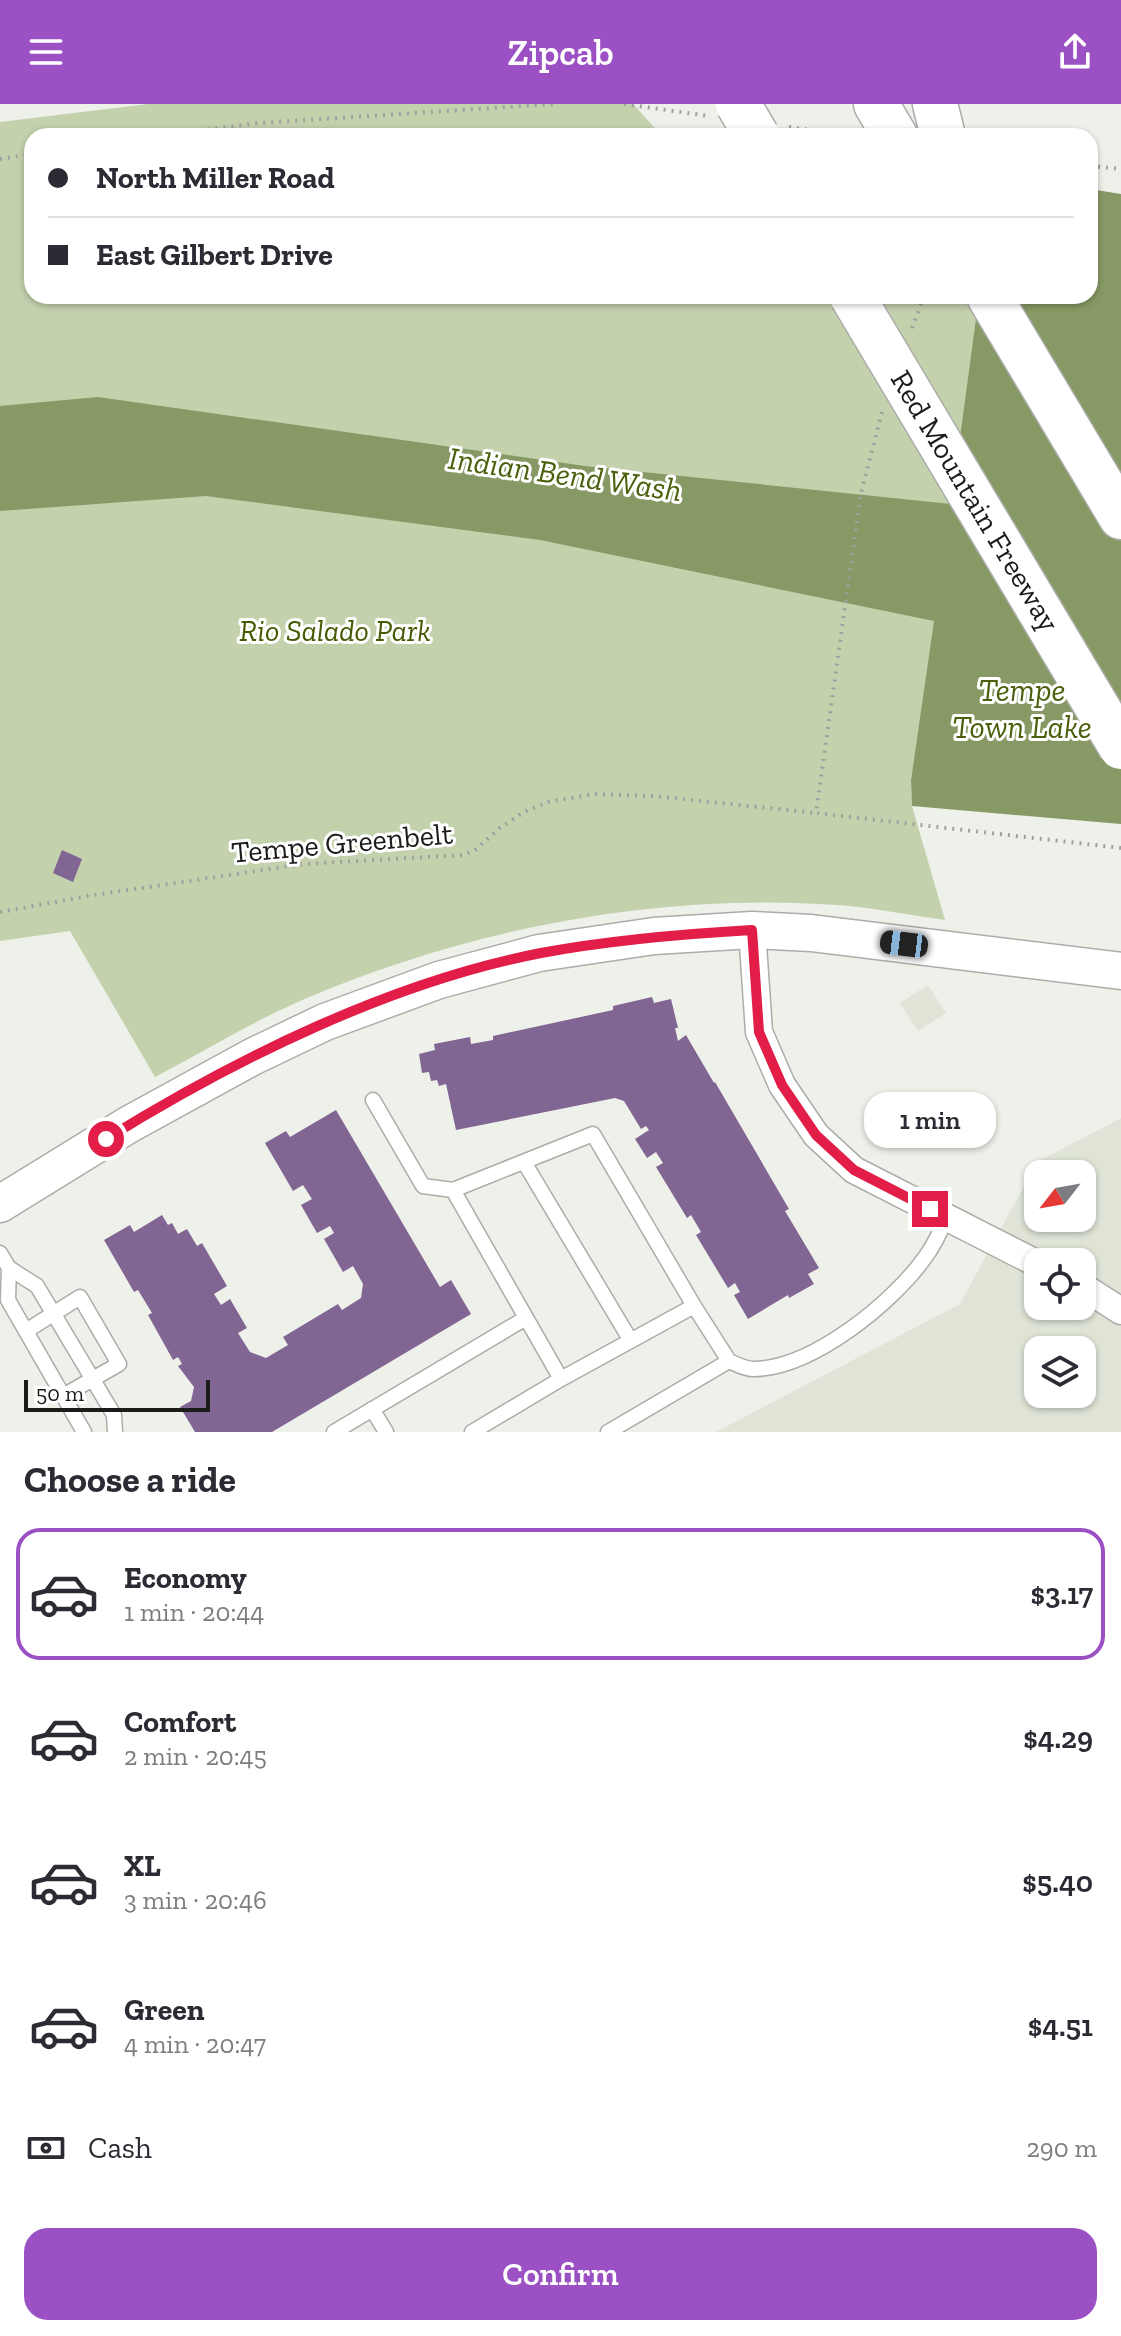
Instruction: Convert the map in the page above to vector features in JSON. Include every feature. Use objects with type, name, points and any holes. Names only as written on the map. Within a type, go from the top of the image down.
[{"type":"highway","points":[[738,104],[752,128]]},
{"type":"highway","name":"Red Mountain Freeway","points":[[857,304],[1121,747]]},
{"type":"highway","points":[[994,304],[1121,517]]},
{"type":"street","points":[[0,1204],[128,1125],[252,1057],[325,1022],[439,980],[539,953],[654,936],[752,930],[811,933],[1121,971]]},
{"type":"street","points":[[752,930],[759,1032],[782,1085],[816,1135],[854,1170],[1024,1257]]},
{"type":"street","points":[[1096,1295],[1121,1311]]},
{"type":"lane","points":[[373,1100],[423,1186],[453,1190],[593,1134],[729,1361],[751,1369],[782,1364],[826,1344],[860,1323],[912,1274],[928,1253],[947,1217]]},
{"type":"lane","points":[[524,1162],[631,1341]]},
{"type":"lane","points":[[453,1190],[561,1379]]},
{"type":"lane","points":[[0,1253],[9,1268],[37,1286],[114,1415],[115,1432]]},
{"type":"lane","points":[[9,1268],[8,1300],[84,1432]]},
{"type":"lane","points":[[26,1331],[80,1297],[119,1364],[63,1396]]},
{"type":"lane","points":[[472,1432],[694,1306]]},
{"type":"lane","points":[[334,1432],[526,1318]]},
{"type":"lane","points":[[608,1432],[729,1361]]},
{"type":"lane","points":[[372,1409],[386,1432]]},
{"type":"path","points":[[218,128],[554,104]]},
{"type":"path","points":[[0,159],[24,155]]},
{"type":"path","points":[[1098,167],[1121,169]]},
{"type":"path","points":[[816,813],[861,493]]},
{"type":"path","name":"Tempe Greenbelt","points":[[0,912],[304,864],[463,855],[475,850],[524,812],[548,802],[594,794],[653,796],[1121,848]]},
{"type":"shaded area","points":[[928,985],[946,1013],[918,1031],[900,1003]]},
{"type":"shaded area","points":[[1121,1118],[1121,1432],[716,1432],[960,1304],[1024,1186],[1024,1232],[1096,1232],[1096,1160],[1041,1160]]},
{"type":"green space","name":"Rio Salado Park","points":[[148,104],[633,104],[655,128],[24,128],[24,304],[978,304],[911,780],[912,806],[945,920],[849,906],[780,902],[639,910],[569,920],[431,953],[364,975],[281,1010],[155,1077],[70,931],[0,941],[0,122]]},
{"type":"water","points":[[1098,190],[1121,194],[1121,824],[912,806],[911,780],[934,621],[540,540],[206,496],[0,511],[0,406],[98,397],[585,466],[951,504],[978,304],[1098,304]]},
{"type":"building","points":[[62,850],[82,859],[73,882],[53,873]]},
{"type":"building","points":[[652,997],[654,1003],[671,999],[678,1041],[686,1035],[789,1209],[785,1211],[819,1268],[808,1274],[814,1284],[789,1298],[788,1295],[748,1319],[734,1295],[740,1292],[735,1283],[728,1288],[696,1235],[701,1232],[691,1215],[687,1218],[656,1167],[663,1163],[656,1152],[647,1158],[635,1139],[649,1130],[646,1126],[641,1129],[624,1101],[615,1098],[456,1130],[446,1084],[439,1086],[437,1080],[431,1081],[429,1072],[422,1073],[419,1054],[435,1050],[434,1044],[470,1037],[471,1044],[493,1040],[493,1036],[613,1010],[613,1006]]},
{"type":"building","points":[[336,1110],[440,1287],[451,1280],[471,1314],[272,1432],[195,1432],[180,1407],[191,1401],[194,1387],[178,1366],[182,1364],[178,1357],[173,1360],[148,1315],[152,1313],[138,1290],[134,1292],[104,1240],[130,1225],[134,1232],[162,1215],[168,1225],[172,1223],[178,1234],[187,1229],[197,1246],[202,1243],[227,1286],[214,1294],[221,1305],[230,1299],[247,1328],[238,1333],[250,1352],[266,1358],[288,1345],[283,1337],[338,1304],[342,1310],[361,1298],[363,1284],[353,1266],[343,1272],[324,1239],[334,1233],[330,1226],[317,1233],[301,1205],[312,1199],[303,1185],[293,1191],[265,1143],[286,1131],[290,1137]]},
{"type":"route","points":[[106,1139],[252,1057],[325,1022],[439,980],[539,953],[654,936],[752,930],[759,1032],[782,1085],[816,1135],[854,1170],[930,1209]]},
{"type":"water label","name":"Indian Bend Wash","points":[[565,474]]},
{"type":"water label","name":"Tempe Town Lake","points":[[1022,708]]}]
